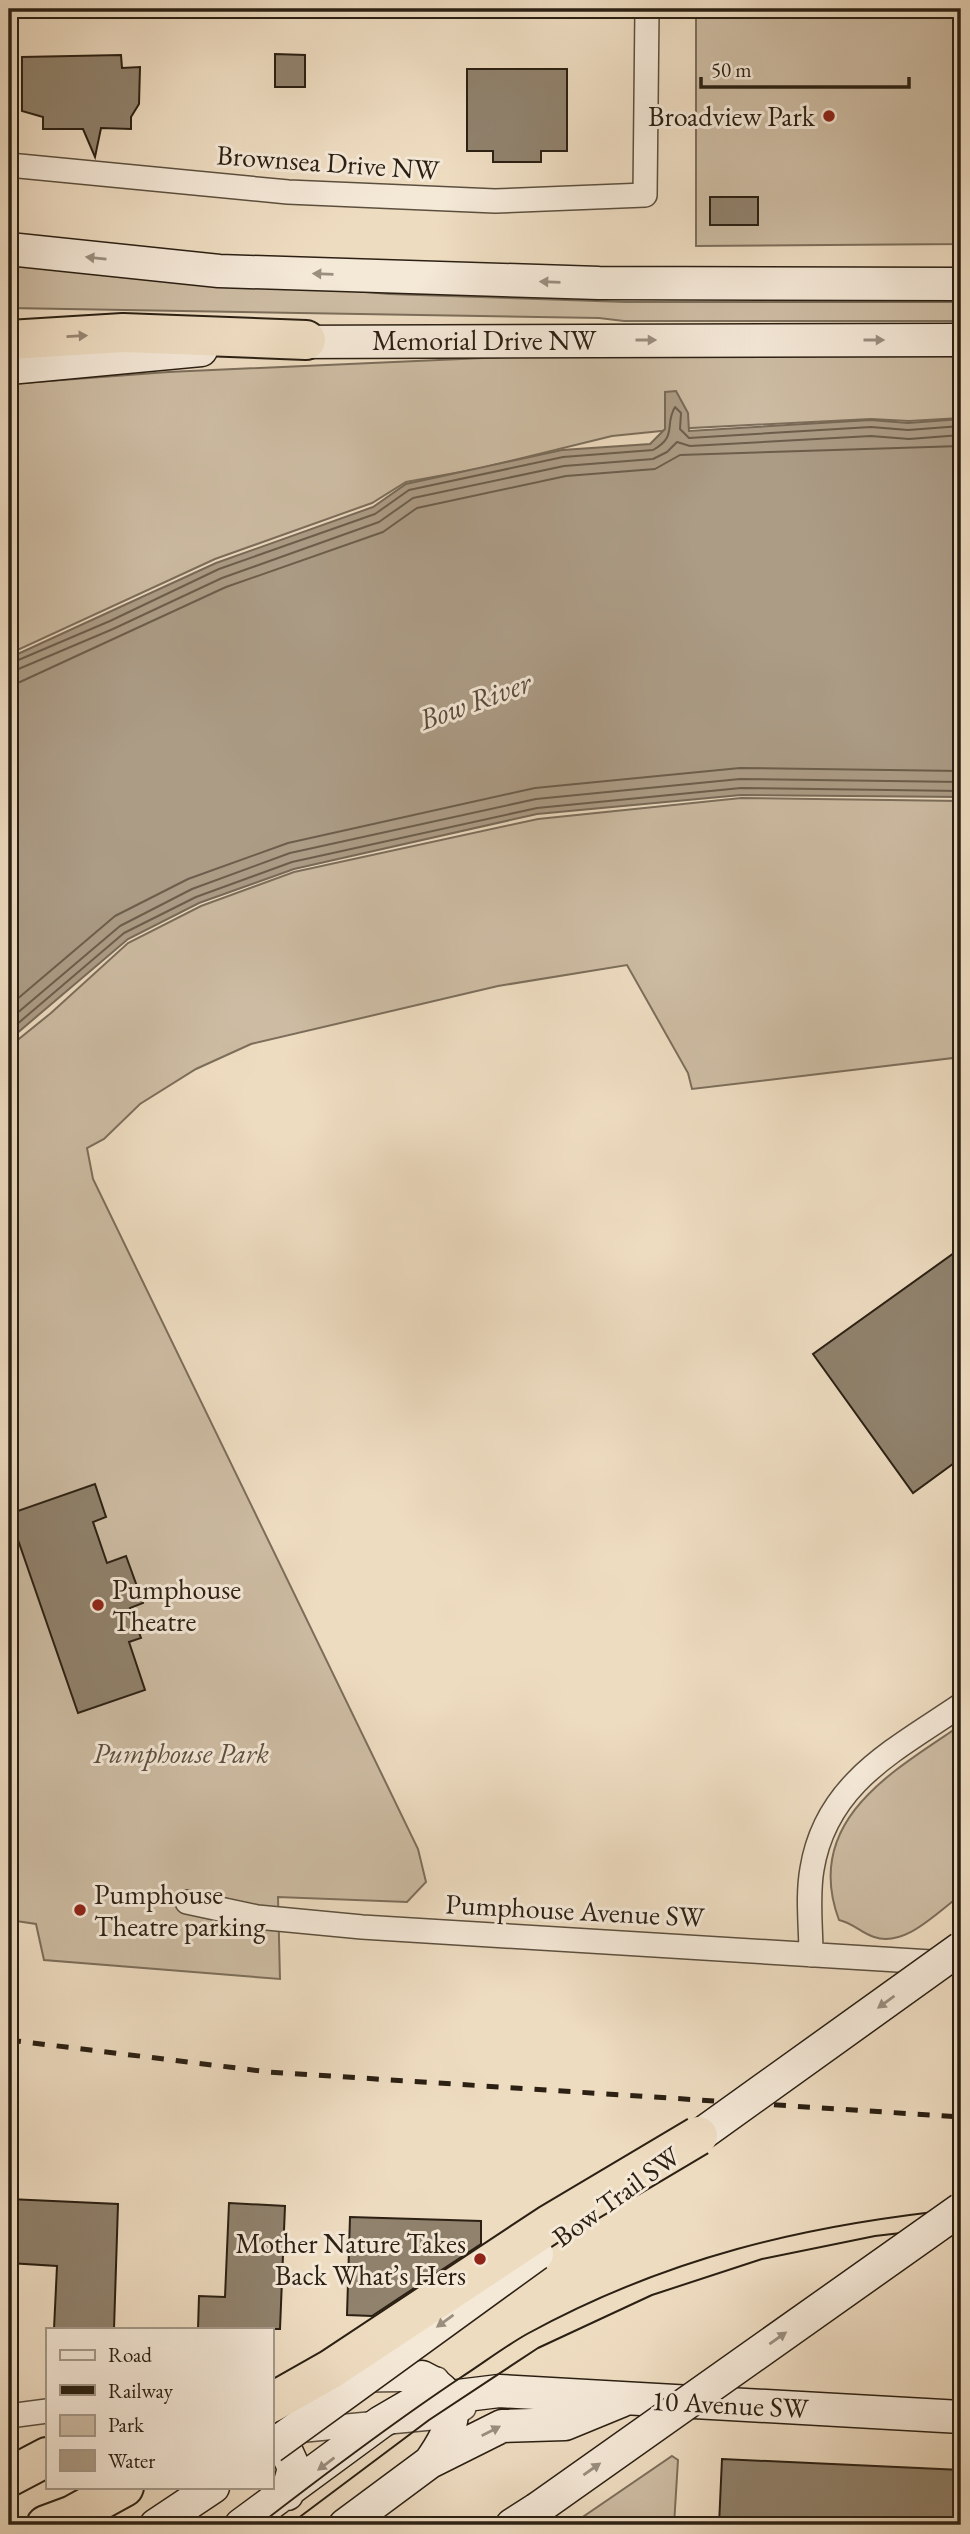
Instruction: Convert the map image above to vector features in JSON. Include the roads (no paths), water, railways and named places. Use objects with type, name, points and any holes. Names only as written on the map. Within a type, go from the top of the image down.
[{"type":"highway","points":[[9,340],[123,333],[306,340]]},
{"type":"highway","points":[[273,2429],[331,2369],[550,2224],[698,2137]]},
{"type":"highway","points":[[9,2477],[46,2457]]},
{"type":"highway","points":[[60,2520],[122,2488]]},
{"type":"main road","name":"Memorial Drive NW","points":[[9,249],[219,271],[599,283],[961,284]]},
{"type":"main road","points":[[599,283],[800,263],[961,263]]},
{"type":"main road","name":"Memorial Drive NW","points":[[9,368],[306,340],[961,340]]},
{"type":"main road","name":"Bow Trail SW","points":[[698,2137],[961,1948]]},
{"type":"main road","points":[[525,2520],[961,2209]]},
{"type":"main road","points":[[422,2377],[441,2386],[450,2405],[444,2442],[430,2462]]},
{"type":"main road","points":[[241,2525],[287,2494],[381,2422],[417,2401],[450,2405],[499,2391]]},
{"type":"main road","name":"10 Avenue SW","points":[[499,2391],[961,2417]]},
{"type":"main road","points":[[345,2525],[430,2462],[502,2426],[565,2424],[630,2398]]},
{"type":"main road","points":[[273,2429],[294,2468],[287,2494]]},
{"type":"main road","points":[[156,2525],[212,2488]]},
{"type":"street","name":"Brownsea Drive NW","points":[[9,165],[288,192],[495,201],[645,195],[647,9]]},
{"type":"street","points":[[811,1955],[811,1872],[818,1841],[829,1816],[868,1768],[961,1705]]},
{"type":"street","name":"Pumphouse Avenue SW","points":[[187,1902],[257,1917],[362,1927],[961,1964]]},
{"type":"street","name":"10 Avenue SW","points":[[273,2387],[422,2377],[499,2391]]},
{"type":"street","points":[[9,2416],[46,2411]]},
{"type":"street","points":[[273,2429],[381,2422]]},
{"type":"street","points":[[9,2458],[46,2456]]},
{"type":"water","name":"Bow River","points":[[676,391],[688,413],[689,431],[871,420],[908,423],[961,419],[961,797],[741,795],[537,814],[294,869],[199,903],[128,939],[9,1040],[9,658],[216,563],[373,507],[406,484],[562,450],[650,444],[665,429],[665,392]]},
{"type":"tram line","points":[[259,2525],[434,2395],[518,2339],[579,2307],[684,2265],[737,2249],[846,2225],[961,2209]]},
{"type":"tram line","points":[[289,2525],[429,2420],[538,2348],[652,2295],[762,2259],[875,2236],[961,2226]]},
{"type":"railway","points":[[9,2040],[269,2072],[961,2117]]},
{"type":"place","name":"Broadview Park","points":[[829,116]]},
{"type":"place","name":"Pumphouse Theatre","points":[[98,1605]]},
{"type":"place","name":"Pumphouse Theatre parking","points":[[80,1910]]},
{"type":"place","name":"Mother Nature Takes Back What’s Hers","points":[[480,2259]]},
{"type":"park label","name":"Pumphouse Park","points":[[181,1753]]}]
